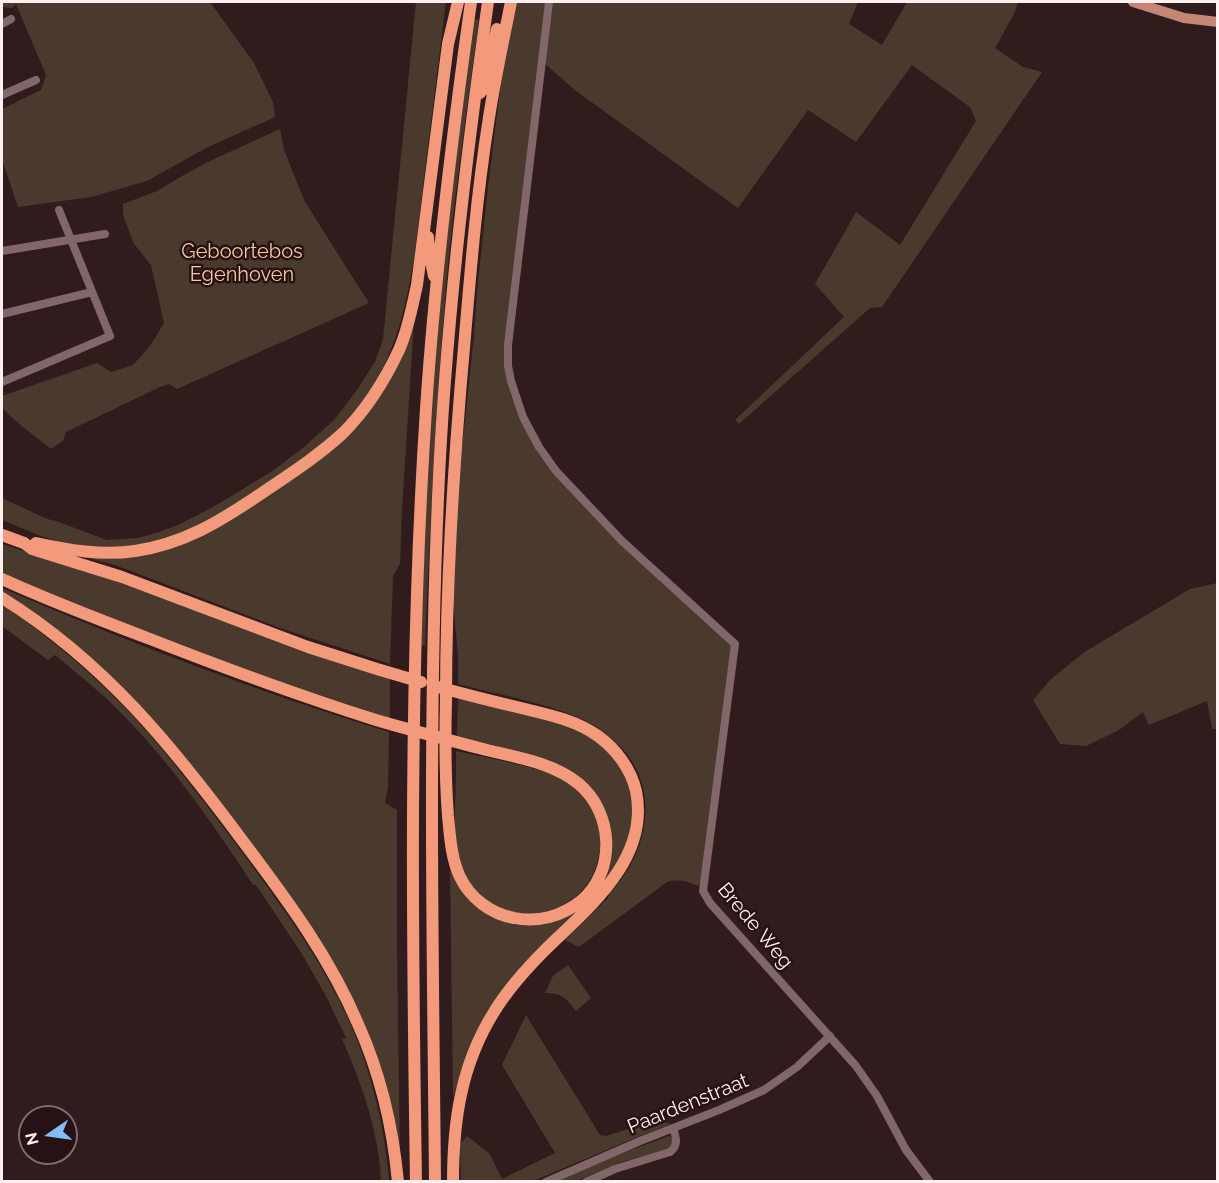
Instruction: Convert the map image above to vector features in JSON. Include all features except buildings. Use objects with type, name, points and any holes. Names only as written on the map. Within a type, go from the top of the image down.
[{"type":"highway","points":[[2,536],[24,543],[110,553],[134,551],[173,542],[195,534],[231,514],[324,449],[367,405],[399,350],[417,285],[448,44],[458,2]]},
{"type":"highway","points":[[416,1182],[412,874],[415,643],[425,417],[436,285],[455,113],[471,2]]},
{"type":"highway","points":[[435,1182],[432,771],[438,496],[449,329],[474,101],[488,2]]},
{"type":"highway","points":[[474,101],[484,88],[503,2]]},
{"type":"highway","points":[[2,579],[60,604],[296,694],[384,722],[482,749],[543,764],[559,771],[588,792],[597,804],[607,833],[602,871],[588,894],[563,913],[538,920],[520,920],[503,916],[481,904],[468,891],[453,857],[449,830],[445,773],[446,652],[453,474],[471,265],[488,125],[511,2]]},
{"type":"highway","points":[[427,214],[429,251],[436,285]]},
{"type":"highway","points":[[24,543],[32,549],[122,577],[377,669],[462,694],[552,715],[597,735],[609,745],[629,771],[634,785],[638,813],[631,846],[624,861],[614,879],[601,895],[545,950],[508,991],[493,1013],[474,1053],[458,1108],[454,1134],[453,1182]]},
{"type":"highway","points":[[2,598],[32,617],[66,644],[106,678],[145,718],[212,799],[300,919],[342,988],[367,1045],[388,1120],[398,1182]]},
{"type":"main road","points":[[1133,2],[1184,18],[1218,22]]},
{"type":"street","name":"Brede Weg","points":[[549,2],[508,345],[511,381],[523,417],[538,447],[556,471],[617,536],[735,644],[703,891],[710,903],[856,1066],[877,1096],[906,1150],[930,1182]]},
{"type":"street","points":[[2,24],[11,19]]},
{"type":"street","points":[[2,95],[36,80]]},
{"type":"street","points":[[2,382],[110,336],[59,210]]},
{"type":"street","points":[[2,251],[105,234]]},
{"type":"street","points":[[2,314],[92,292]]},
{"type":"street","name":"Paardenstraat","points":[[546,1182],[764,1090],[797,1067],[830,1036]]},
{"type":"street","points":[[586,1182],[615,1168],[670,1152],[674,1149],[676,1140],[673,1128]]},
{"type":"green space","points":[[2,2],[210,2],[254,63],[273,102],[275,117],[206,148],[147,181],[91,197],[18,207],[2,159],[2,109],[41,90],[46,75],[16,4],[12,8],[2,7]]},
{"type":"green space","points":[[416,2],[446,2],[414,259],[397,335],[377,379],[364,400],[348,420],[328,439],[265,485],[198,526],[162,540],[136,545],[83,546],[53,540],[2,520],[2,498],[47,519],[107,540],[138,538],[159,532],[215,506],[274,470],[335,419],[375,362],[383,339]]},
{"type":"green space","points":[[515,2],[546,2],[506,365],[520,417],[587,508],[609,533],[733,648],[701,882],[698,886],[682,881],[667,882],[579,947],[565,940],[608,898],[628,869],[638,848],[646,809],[645,796],[637,772],[627,754],[616,743],[599,728],[586,721],[540,704],[458,684],[453,599],[458,485],[488,187],[502,75]]},
{"type":"green space","points":[[553,2],[858,2],[849,24],[882,45],[907,2],[1018,2],[995,48],[1023,67],[1042,72],[882,307],[870,308],[739,424],[735,420],[844,317],[815,284],[856,212],[900,245],[976,121],[970,107],[912,65],[856,142],[808,110],[738,208],[576,91],[544,63]]},
{"type":"green space","points":[[474,19],[479,20],[453,220],[442,332],[425,646],[421,645],[429,435],[439,316]]},
{"type":"green space","name":"Geboortebos Egenhoven","points":[[280,129],[284,150],[305,202],[369,303],[177,389],[169,384],[160,387],[66,432],[63,441],[51,449],[2,408],[2,396],[97,363],[111,372],[133,365],[150,346],[164,323],[151,265],[134,244],[123,215],[123,204],[157,191],[212,160]]},
{"type":"green space","points":[[414,321],[400,564],[393,576],[390,664],[280,628],[115,565],[80,556],[189,542],[241,513],[337,444]]},
{"type":"green space","points":[[2,544],[390,677],[390,718],[204,655],[2,575]]},
{"type":"green space","points":[[1217,583],[1217,729],[1212,729],[1207,701],[1149,725],[1143,712],[1119,730],[1086,746],[1060,744],[1033,700],[1051,679],[1086,651],[1190,589]]},
{"type":"green space","points":[[2,588],[193,665],[389,732],[388,787],[385,803],[397,810],[400,1163],[340,976],[186,759],[29,610],[2,592]]},
{"type":"green space","points":[[2,605],[70,657],[133,716],[204,802],[301,936],[328,978],[365,1061],[381,1121],[389,1181],[381,1181],[373,1126],[363,1091],[342,1039],[346,1038],[302,954],[256,885],[253,885],[194,800],[146,739],[93,686],[55,655],[48,660],[2,626]]},
{"type":"green space","points":[[458,697],[573,727],[595,738],[624,770],[633,794],[633,818],[625,849],[600,890],[609,860],[589,788],[457,737]]},
{"type":"green space","points":[[456,751],[542,771],[561,779],[583,796],[600,833],[599,858],[585,888],[572,900],[540,913],[523,914],[506,911],[490,903],[476,892],[461,865],[456,843]]},
{"type":"green space","points":[[450,866],[500,920],[513,924],[528,925],[585,905],[535,954],[465,1062],[453,1097]]},
{"type":"green space","points":[[568,965],[591,998],[576,1011],[563,997],[545,993],[553,976]]},
{"type":"green space","points":[[526,1015],[600,1135],[606,1136],[657,1120],[671,1124],[533,1181],[461,1181],[460,1144],[467,1136],[490,1154],[502,1179],[555,1153],[502,1065]]},
{"type":"green space","points":[[669,1136],[673,1139],[670,1149],[619,1163],[576,1181],[555,1182],[617,1155]]}]
